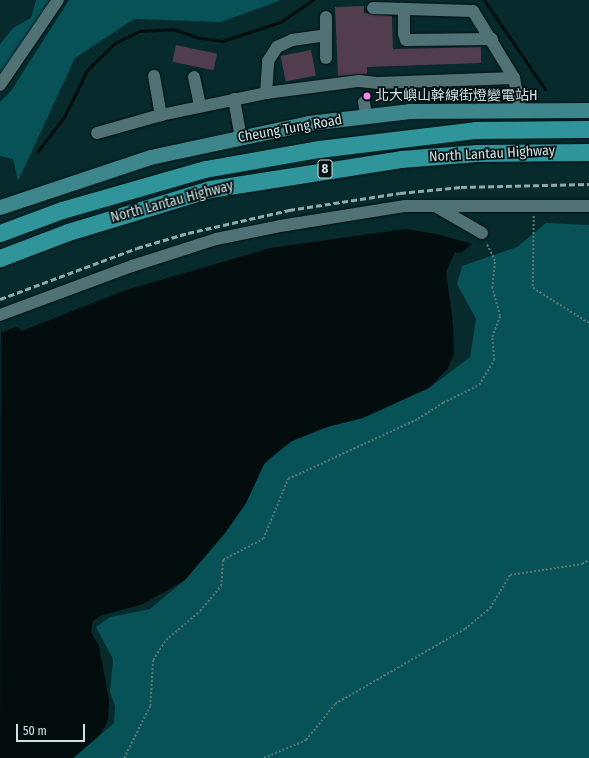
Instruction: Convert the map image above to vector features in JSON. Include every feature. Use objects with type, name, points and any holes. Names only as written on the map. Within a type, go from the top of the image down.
[{"type":"highway","name":"North Lantau Highway","points":[[0,233],[62,210],[205,169],[319,149],[475,130],[589,129]]},
{"type":"highway","name":"North Lantau Highway","points":[[0,258],[68,232],[210,189],[401,159],[478,153],[589,152]]},
{"type":"main road","name":"Cheung Tung Road","points":[[0,207],[150,157],[365,109],[410,111],[520,109],[589,110]]},
{"type":"lane","points":[[0,85],[58,0]]},
{"type":"lane","points":[[373,8],[473,11],[514,78],[520,109]]},
{"type":"lane","points":[[404,9],[404,34],[406,40],[492,40]]},
{"type":"lane","points":[[326,17],[326,58]]},
{"type":"lane","points":[[266,93],[268,61],[277,47],[292,40],[326,35]]},
{"type":"lane","points":[[154,76],[160,115]]},
{"type":"lane","points":[[194,77],[200,106]]},
{"type":"lane","points":[[97,133],[160,115],[234,99],[266,93],[364,80],[377,82],[514,78]]},
{"type":"lane","points":[[234,99],[241,137]]},
{"type":"lane","points":[[0,315],[132,266],[216,240],[280,226],[405,206],[589,206]]},
{"type":"lane","points":[[436,206],[482,234]]},
{"type":"path","points":[[534,205],[534,288],[589,323]]},
{"type":"path","points":[[124,758],[150,706],[153,660],[166,640],[200,611],[221,586],[223,560],[262,539],[288,479],[418,419],[443,403],[479,385],[494,360],[492,337],[500,316],[492,288],[495,261],[482,234]]},
{"type":"path","points":[[264,758],[306,740],[335,704],[465,629],[490,608],[510,575],[582,564],[589,560]]},
{"type":"shaded area","points":[[36,0],[50,0],[20,57],[0,78],[0,44],[13,28],[31,18]]},
{"type":"shaded area","points":[[69,0],[281,0],[221,22],[134,19],[75,58],[18,181],[13,159],[0,156],[0,102],[11,91]]},
{"type":"shaded area","points":[[546,223],[589,225],[589,758],[73,758],[114,723],[115,706],[110,692],[113,659],[96,627],[110,617],[150,609],[185,580],[225,533],[246,503],[264,464],[292,441],[429,388],[470,357],[476,319],[457,284],[462,266],[517,247]]},
{"type":"shaded area","points":[[405,229],[437,234],[472,244],[461,253],[455,252],[446,272],[453,323],[454,354],[448,368],[429,388],[363,418],[323,428],[292,441],[278,451],[264,464],[246,503],[225,533],[185,580],[143,604],[100,616],[93,621],[91,632],[99,646],[109,700],[108,720],[100,735],[73,758],[0,758],[1,332],[17,327],[22,331],[123,291],[270,248]]},
{"type":"building","points":[[364,6],[364,13],[392,16],[393,49],[481,47],[481,63],[367,67],[367,74],[338,76],[335,7]]},
{"type":"building","points":[[176,45],[217,54],[214,70],[172,62]]},
{"type":"building","points":[[311,50],[316,76],[286,81],[281,56]]},
{"type":"waterway","points":[[37,152],[64,117],[87,70],[115,43],[140,31],[173,29],[199,38],[222,41],[280,22],[313,0]]},
{"type":"waterway","points":[[484,0],[545,89]]},
{"type":"railway","points":[[0,299],[137,248],[188,233],[289,210],[400,193],[461,187],[589,184]]},
{"type":"place","name":"北大嶼山幹線街燈變電站H","points":[[367,96]]}]
